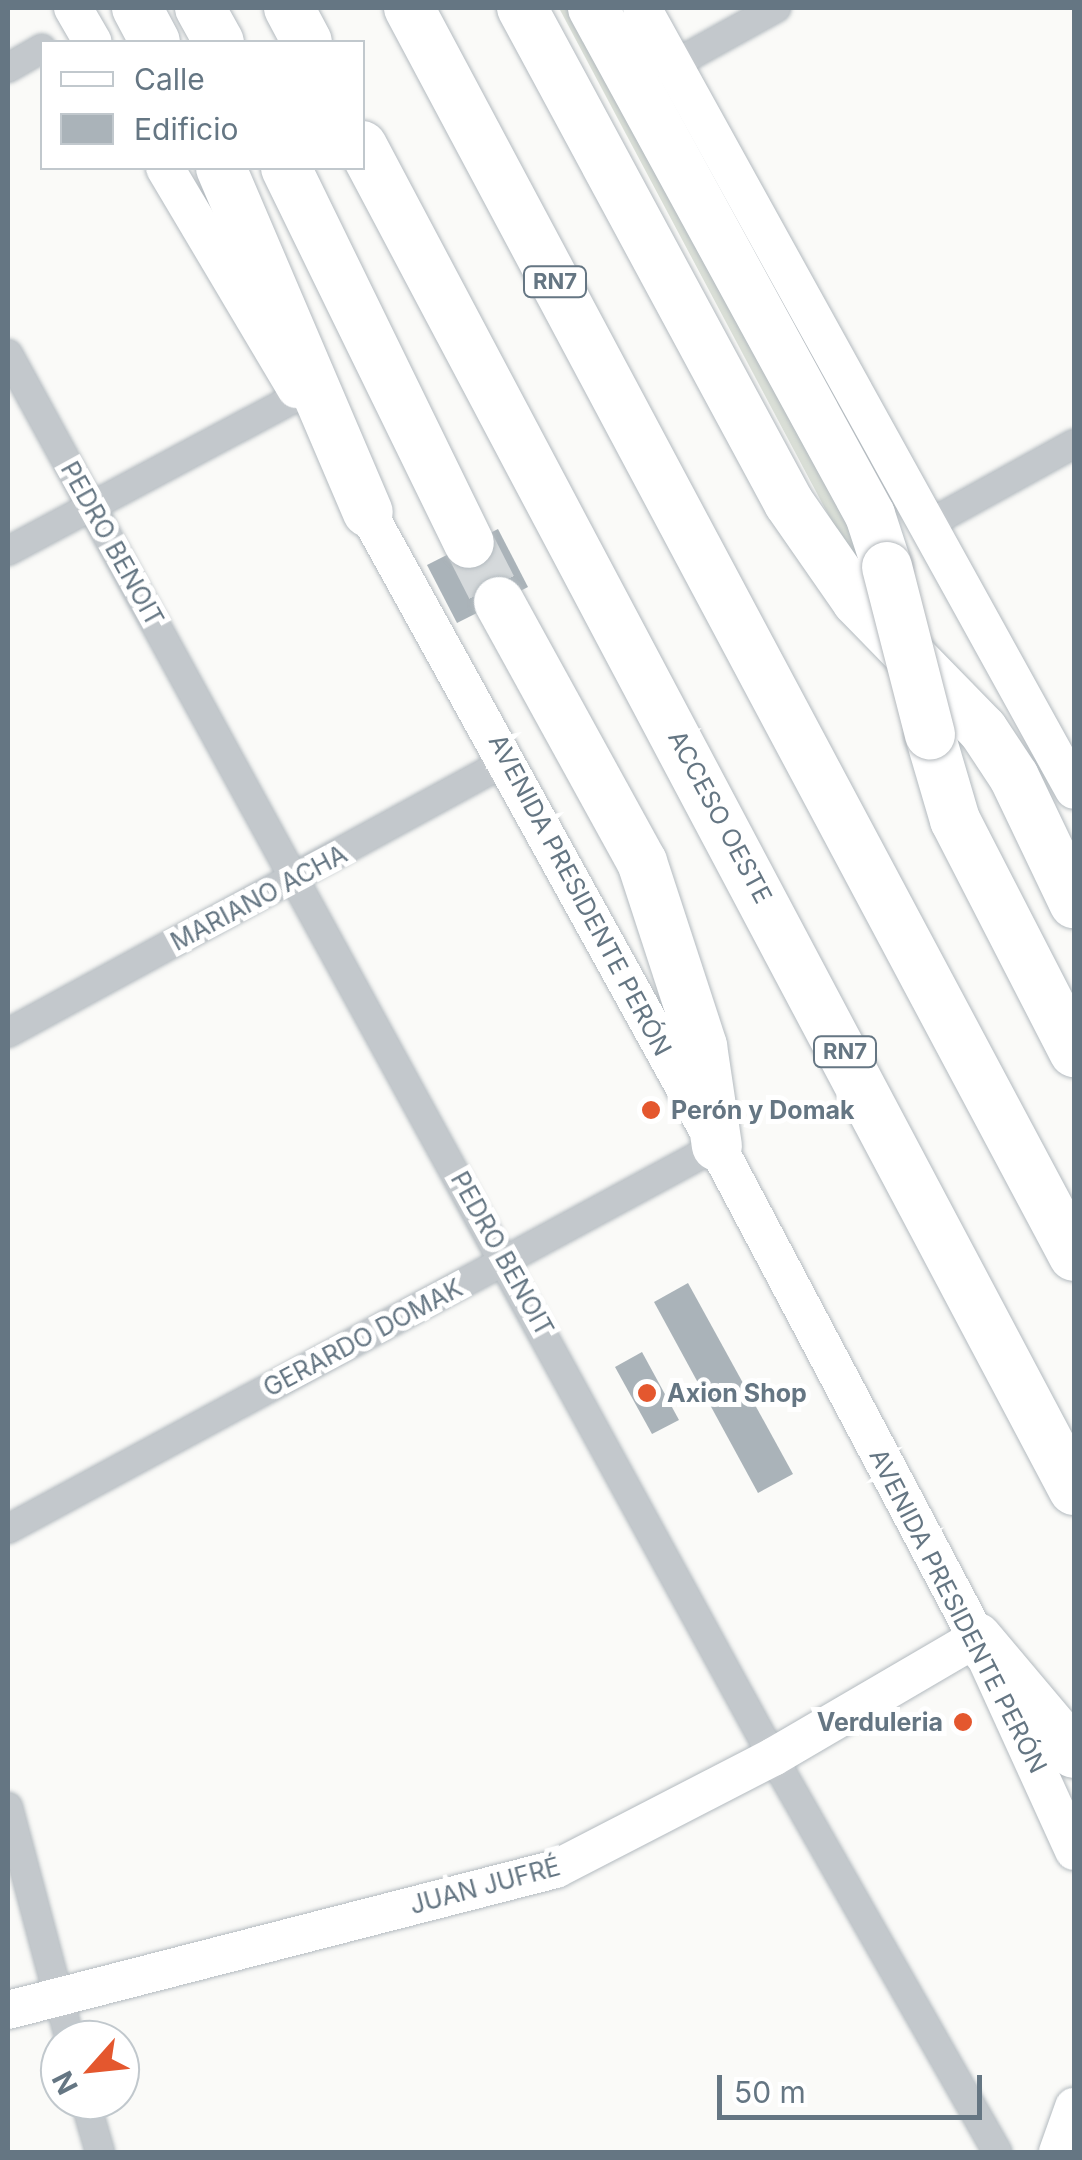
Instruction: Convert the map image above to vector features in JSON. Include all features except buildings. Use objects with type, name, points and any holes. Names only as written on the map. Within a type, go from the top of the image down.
[{"type":"highway","points":[[137,8],[154,40]]},
{"type":"highway","points":[[200,8],[218,40]]},
{"type":"highway","points":[[289,8],[307,40]]},
{"type":"highway","name":"RN7","points":[[409,8],[1074,1256]]},
{"type":"highway","points":[[522,8],[789,502],[857,601],[983,730],[1014,777],[1074,903]]},
{"type":"highway","points":[[593,8],[870,515],[954,820],[1074,1052]]},
{"type":"highway","name":"ACCESO OESTE","points":[[365,152],[1074,1490]]},
{"type":"highway","points":[[222,170],[368,512]]},
{"type":"highway","points":[[287,170],[470,543]]},
{"type":"highway","points":[[499,602],[642,862],[702,1046],[717,1146]]},
{"type":"highway","points":[[976,1638],[1074,1753]]},
{"type":"street","points":[[642,8],[1074,790]]},
{"type":"street","points":[[673,65],[776,8]]},
{"type":"street","points":[[8,68],[40,49]]},
{"type":"street","name":"AVENIDA PRESIDENTE PERÓN","points":[[166,170],[509,760],[976,1638],[1074,1851]]},
{"type":"street","name":"PEDRO BENOIT","points":[[8,354],[506,1260],[773,1757],[997,2152]]},
{"type":"street","points":[[8,551],[300,395]]},
{"type":"street","points":[[927,525],[1074,444]]},
{"type":"street","name":"MARIANO ACHA","points":[[8,1034],[509,760]]},
{"type":"street","name":"GERARDO DOMAK","points":[[8,1529],[717,1146]]},
{"type":"street","name":"JUAN JUFRÉ","points":[[8,2010],[556,1869],[773,1757],[976,1638]]},
{"type":"street","points":[[8,1807],[65,2020]]},
{"type":"street","points":[[1058,2152],[1074,2107]]},
{"type":"street","points":[[91,2120],[100,2152]]},
{"type":"shaded area","points":[[559,8],[574,8],[887,600],[871,595]]},
{"type":"tunnel","points":[[469,543],[499,602]]},
{"type":"place","name":"Perón y Domak","points":[[651,1110]]},
{"type":"place","name":"Axion Shop","points":[[647,1393]]},
{"type":"place","name":"Verduleria","points":[[963,1722]]}]
